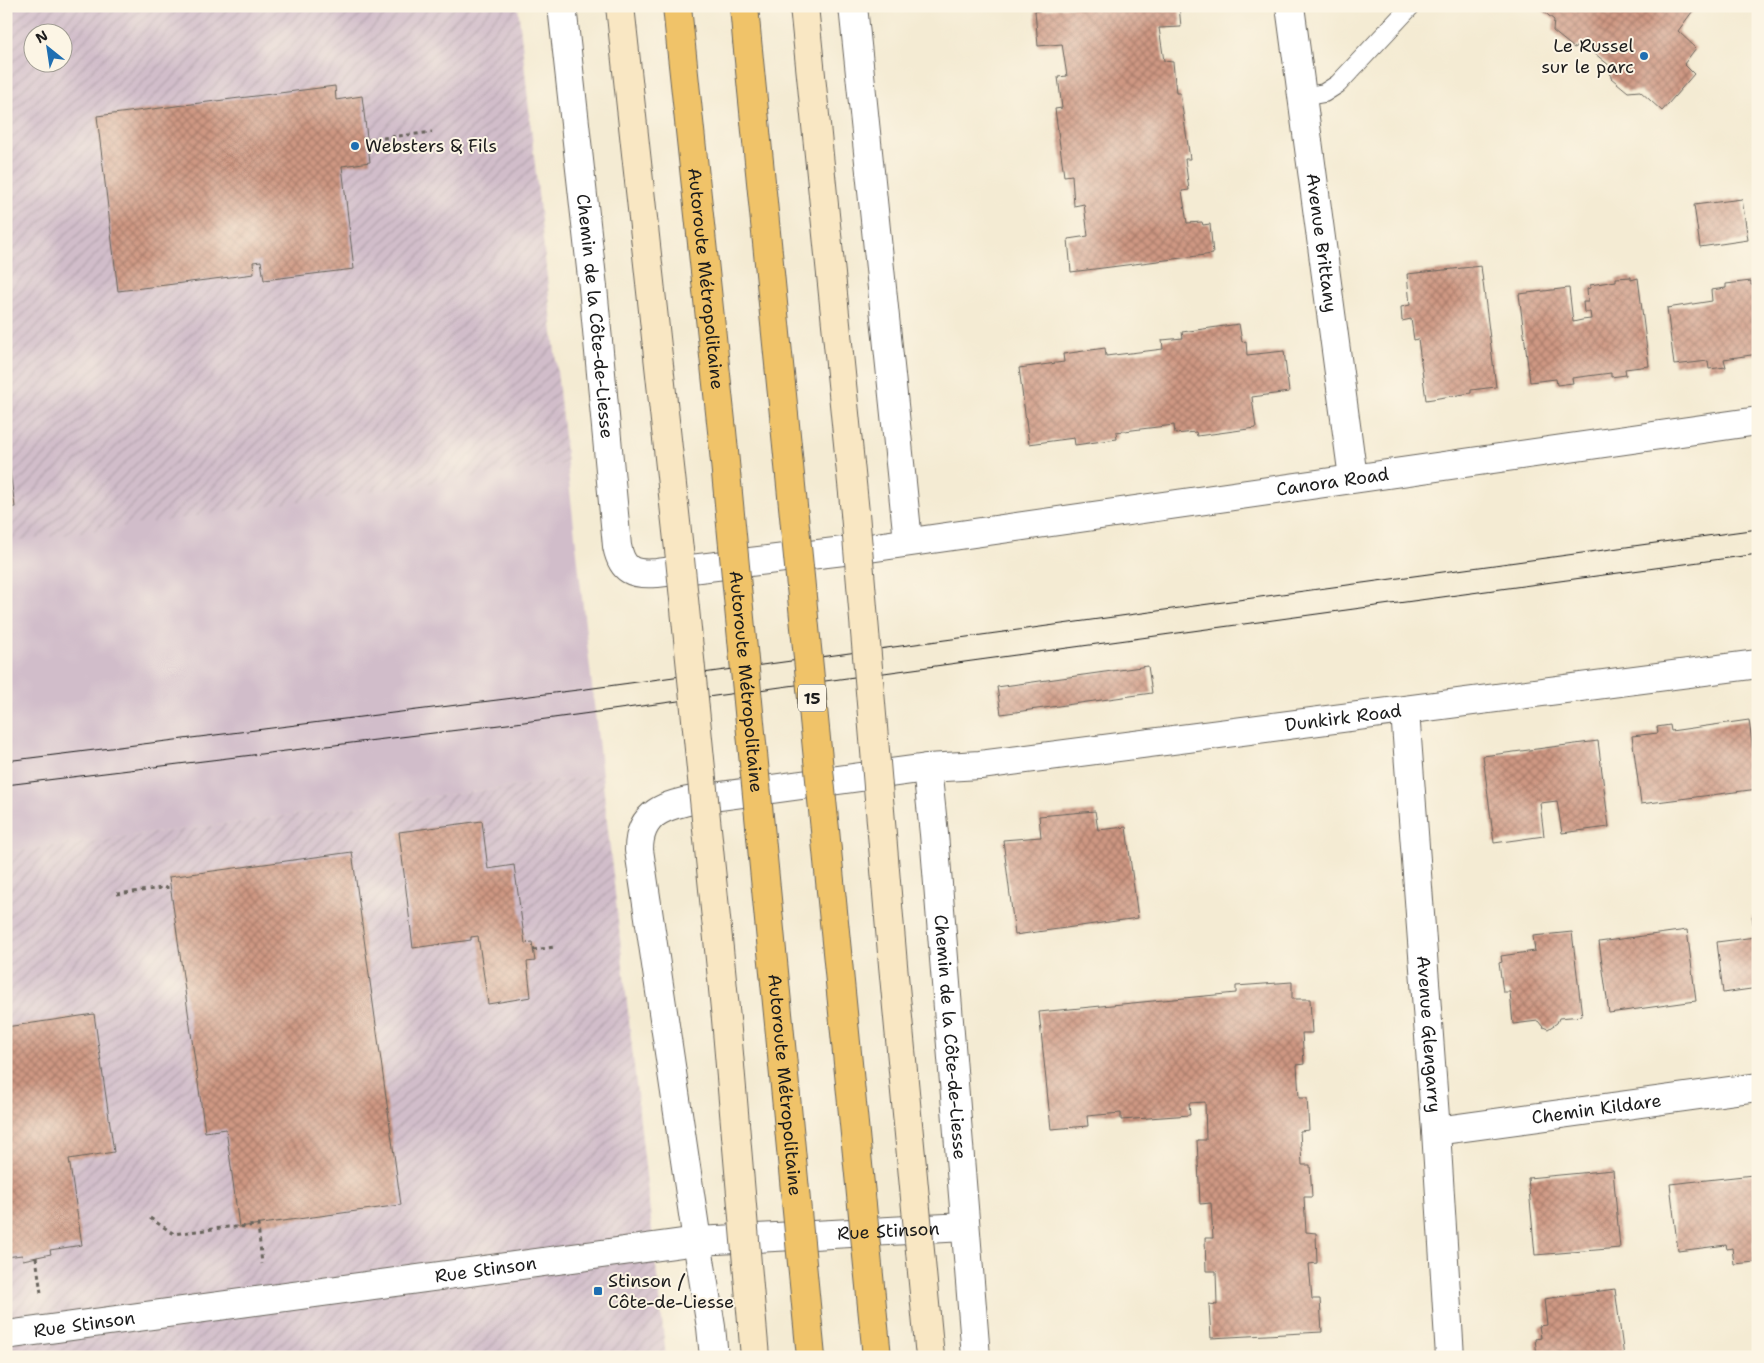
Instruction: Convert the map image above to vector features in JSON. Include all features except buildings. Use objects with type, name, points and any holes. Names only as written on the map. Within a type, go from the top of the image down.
[{"type":"highway","name":"Autoroute Métropolitaine","points":[[677,6],[723,441],[811,1357]]},
{"type":"highway","name":"15","points":[[744,6],[877,1357]]},
{"type":"main road","points":[[620,6],[680,559],[725,1009],[755,1357]]},
{"type":"main road","points":[[806,19],[856,513],[892,955],[930,1357]]},
{"type":"street","name":"Chemin de la Côte-de-Liesse","points":[[562,6],[590,258],[617,546],[621,562],[626,568],[637,573],[657,573],[859,549],[908,541]]},
{"type":"street","points":[[853,6],[908,541]]},
{"type":"street","name":"Avenue Brittany","points":[[1290,6],[1353,478]]},
{"type":"street","name":"Canora Road","points":[[908,541],[1758,421]]},
{"type":"street","name":"Dunkirk Road","points":[[927,768],[980,765],[1758,664]]},
{"type":"street","name":"Avenue Glengarry","points":[[1404,711],[1436,1131],[1450,1357]]},
{"type":"street","name":"Chemin de la Côte-de-Liesse","points":[[927,768],[934,834],[976,1357]]},
{"type":"street","points":[[714,1357],[710,1319],[643,880],[639,850],[641,832],[646,822],[655,814],[668,806],[683,802],[927,768]]},
{"type":"street","name":"Chemin Kildare","points":[[1436,1131],[1758,1088]]},
{"type":"street","name":"Rue Stinson","points":[[6,1335],[697,1241],[965,1226]]},
{"type":"lane","points":[[1302,97],[1324,93],[1338,84],[1411,6]]},
{"type":"path","points":[[367,140],[432,132]]},
{"type":"path","points":[[117,894],[171,887]]},
{"type":"path","points":[[533,950],[555,947]]},
{"type":"path","points":[[150,1218],[174,1234],[258,1225],[262,1264]]},
{"type":"path","points":[[36,1257],[41,1294]]},
{"type":"shaded area","points":[[6,6],[518,6],[567,464],[6,546]]},
{"type":"shaded area","points":[[567,464],[602,775],[6,852],[6,543]]},
{"type":"shaded area","points":[[602,775],[666,1357],[6,1357],[6,852]]},
{"type":"tram line","points":[[6,761],[586,689],[1758,529]]},
{"type":"tram line","points":[[6,785],[524,722],[1758,554]]},
{"type":"place","name":"Le Russel sur le parc","points":[[1644,56]]},
{"type":"place","name":"Websters & Fils","points":[[355,146]]},
{"type":"place","name":"Stinson / Côte-de-Liesse","points":[[598,1291]]}]
